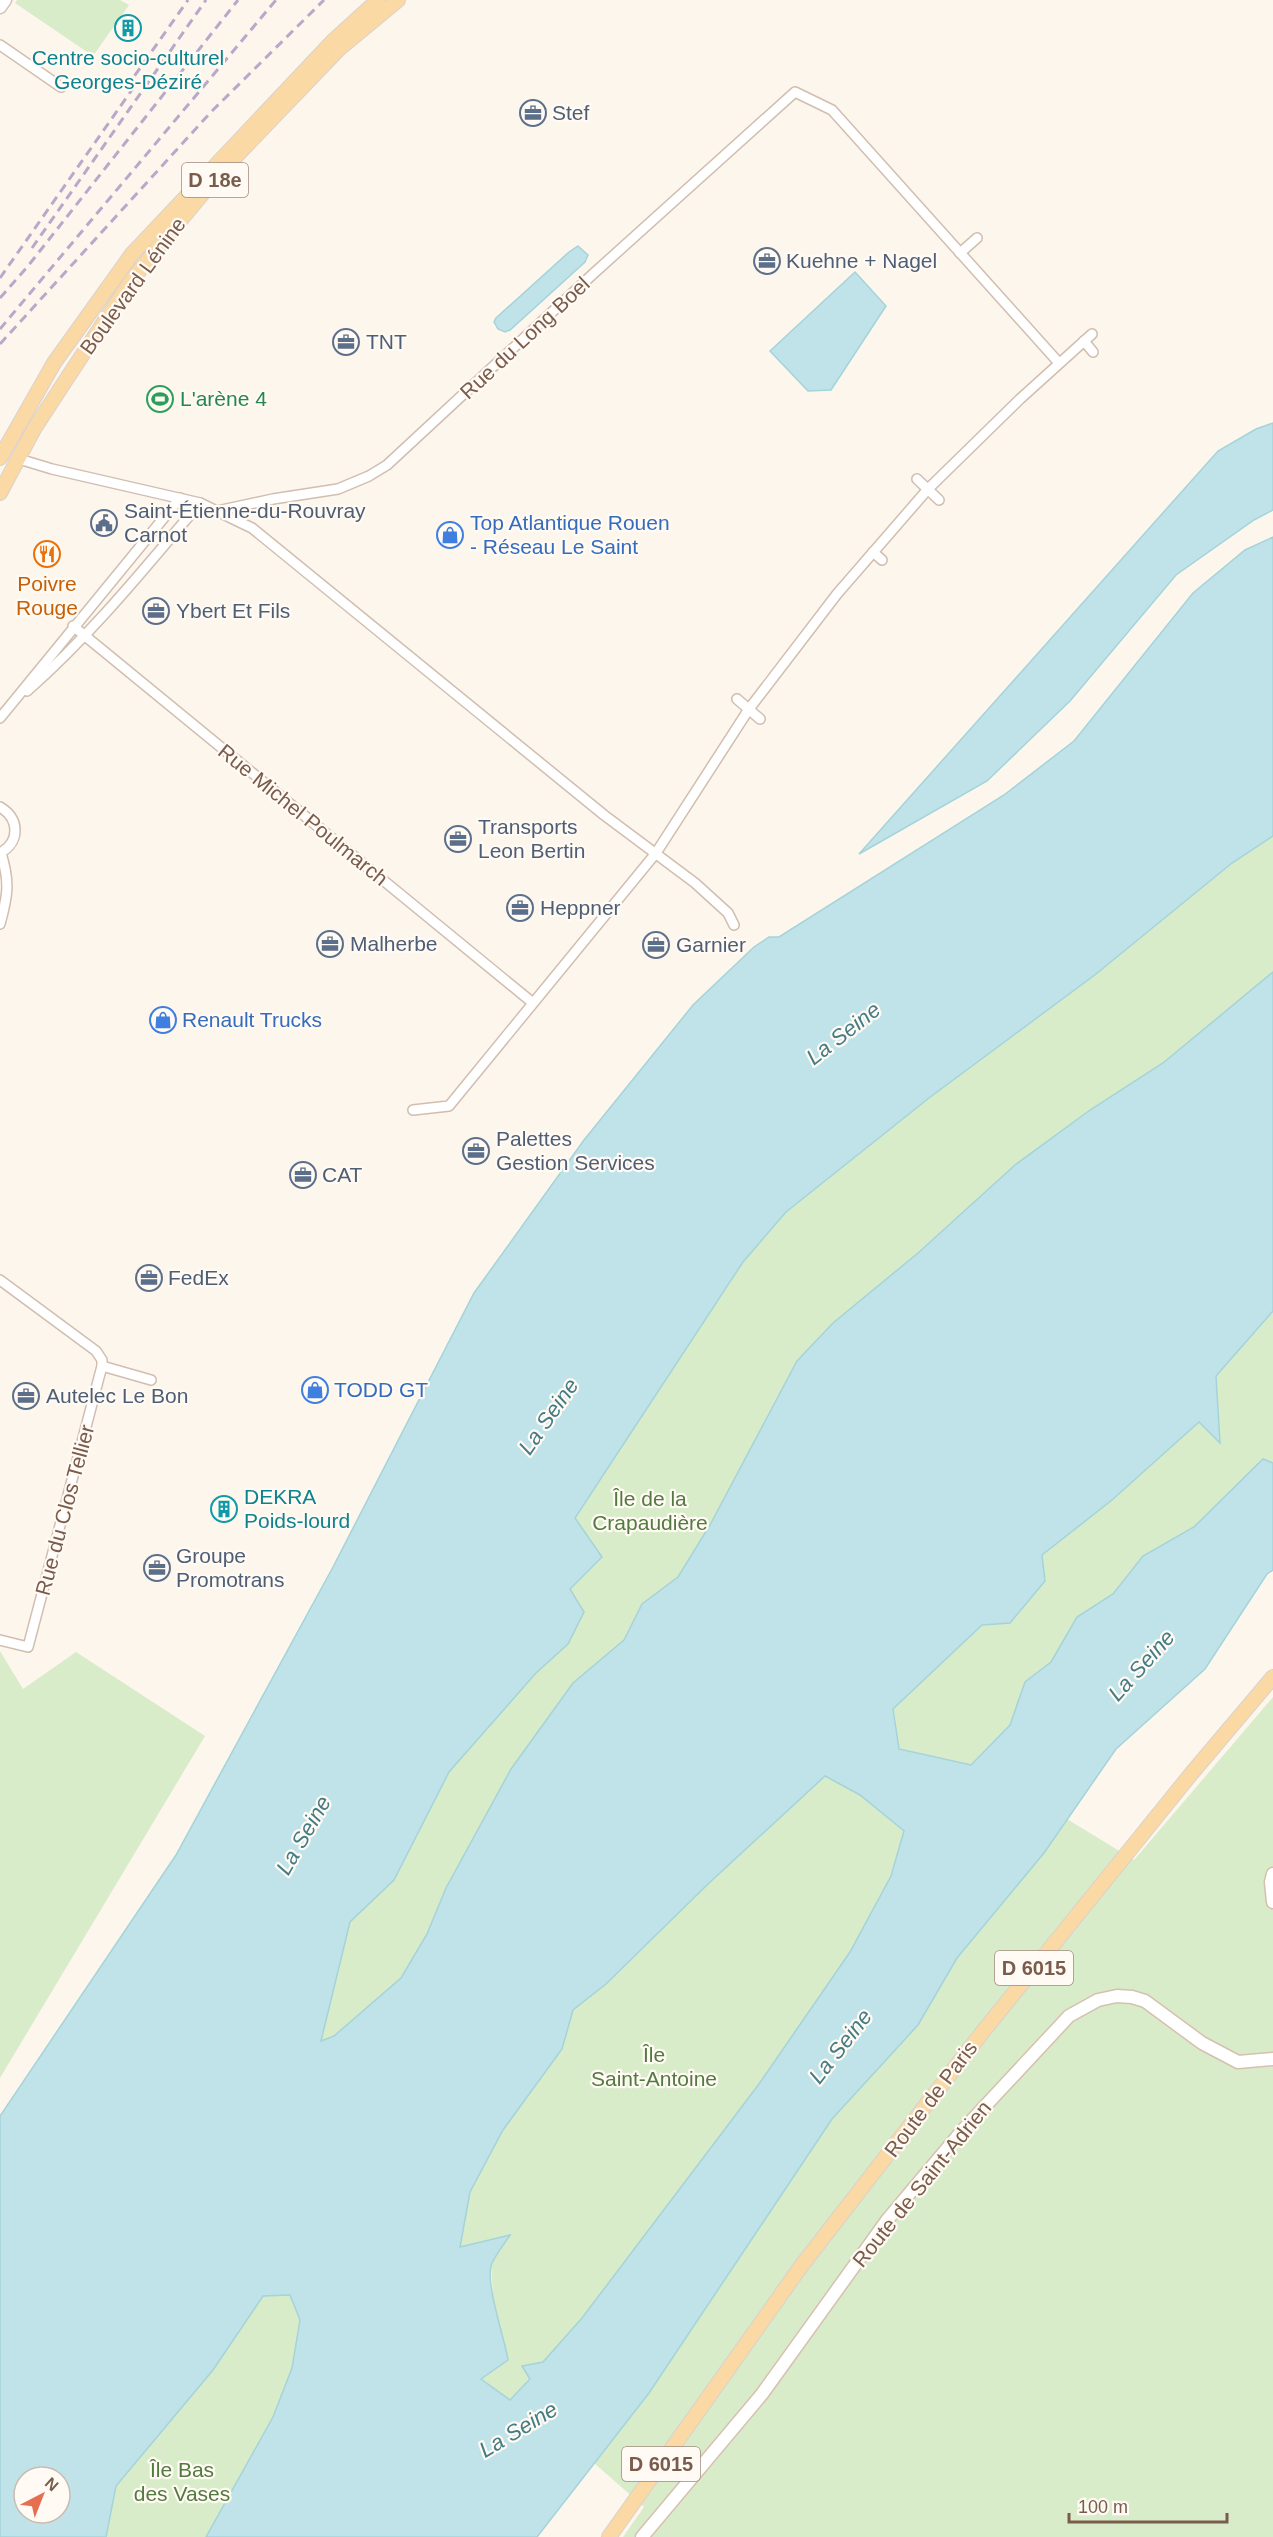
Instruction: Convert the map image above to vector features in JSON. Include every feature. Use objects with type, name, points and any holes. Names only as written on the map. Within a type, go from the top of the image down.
[{"type":"main road","points":[[0,7],[5,0]]},
{"type":"main road","name":"D 18e","points":[[1,454],[54,363],[132,254],[332,42],[378,0]]},
{"type":"main road","name":"Boulevard Lénine","points":[[0,493],[34,429],[131,281],[219,174],[340,48],[398,0]]},
{"type":"main road","points":[[1,454],[19,459]]},
{"type":"main road","name":"Route de Paris","points":[[609,2537],[802,2265],[981,2034],[1177,1791],[1273,1677]]},
{"type":"main road","points":[[1273,1874],[1271,1882],[1273,1902]]},
{"type":"main road","name":"Route de Saint-Adrien","points":[[642,2537],[762,2394],[896,2210],[961,2132],[1069,2016],[1098,2001],[1117,1996],[1132,1997],[1145,2001],[1202,2043],[1238,2062],[1273,2059]]},
{"type":"street","points":[[0,45],[62,87]]},
{"type":"street","name":"Rue du Long Boel","points":[[217,511],[338,489],[369,476],[387,465],[593,274],[795,92],[832,110],[960,253]]},
{"type":"street","points":[[977,238],[960,253],[1059,363]]},
{"type":"street","points":[[413,1110],[449,1106],[656,853],[749,709],[830,602],[928,489],[1092,334]]},
{"type":"street","points":[[1084,341],[1094,352]]},
{"type":"street","points":[[19,459],[52,469],[200,503],[263,537],[604,815],[656,853],[718,904],[728,914],[734,925]]},
{"type":"street","points":[[917,479],[939,500]]},
{"type":"street","points":[[0,718],[180,498]]},
{"type":"street","points":[[14,702],[52,669],[122,595],[200,503]]},
{"type":"street","points":[[873,552],[882,560]]},
{"type":"street","name":"Rue Michel Poulmarch","points":[[73,626],[533,1003]]},
{"type":"street","points":[[737,699],[760,719]]},
{"type":"street","points":[[0,807],[8,812],[15,826],[13,842],[1,853],[9,890],[0,924]]},
{"type":"street","points":[[0,1280],[96,1351],[102,1360],[102,1366],[151,1380]]},
{"type":"street","name":"Rue du Clos Tellier","points":[[0,1640],[28,1647],[102,1366]]},
{"type":"green space","points":[[17,0],[120,0],[129,5],[93,56],[15,3]]},
{"type":"green space","name":"Île de la Crapaudière","points":[[1273,836],[1273,972],[1163,1063],[1090,1110],[1015,1165],[918,1253],[833,1323],[797,1361],[710,1525],[678,1577],[642,1604],[624,1640],[573,1683],[511,1769],[446,1888],[427,1934],[401,1978],[334,2036],[321,2042],[350,1922],[394,1880],[449,1772],[536,1673],[568,1644],[575,1519],[743,1262],[786,1211],[929,1098],[1096,974],[1232,863]]},
{"type":"green space","points":[[1273,1311],[1273,1463],[1263,1460],[1194,1527],[1143,1556],[1113,1594],[1077,1617],[1051,1662],[1025,1682],[1010,1725],[971,1765],[899,1749],[893,1709],[982,1625],[1045,1581],[1042,1555],[1112,1500],[1199,1422],[1220,1442],[1216,1376]]},
{"type":"green space","points":[[0,1651],[23,1689],[76,1652],[205,1736],[0,2078]]},
{"type":"green space","points":[[1273,1697],[1273,2537],[623,2537],[644,2507],[594,2463],[649,2393],[832,2119],[918,2025],[957,1958],[1044,1853],[1067,1819],[1134,1860]]},
{"type":"green space","name":"Île Saint-Antoine","points":[[825,1776],[860,1795],[904,1832],[891,1876],[850,1952],[759,2084],[582,2318],[511,2400],[480,2379],[505,2344],[494,2309],[491,2265],[509,2235],[460,2247],[470,2192],[503,2130],[562,2049],[573,2010],[606,1984],[708,1884]]},
{"type":"green space","name":"Île Bas des Vases","points":[[290,2295],[300,2320],[292,2368],[273,2417],[206,2537],[106,2537],[115,2486],[213,2370],[263,2296]]},
{"type":"water","points":[[578,246],[588,255],[585,262],[510,330],[505,332],[498,329],[494,322],[496,318]]},
{"type":"water","points":[[855,272],[886,306],[831,390],[808,391],[770,351]]},
{"type":"water","points":[[1273,423],[1273,510],[1254,520],[1176,575],[1070,701],[987,781],[859,854],[1218,451],[1256,429]]},
{"type":"water","name":"La Seine","points":[[1273,537],[1273,836],[1232,863],[1096,974],[929,1098],[786,1212],[743,1262],[575,1518],[602,1557],[570,1589],[584,1612],[568,1644],[536,1673],[449,1772],[394,1880],[350,1922],[321,2041],[334,2036],[401,1978],[427,1934],[446,1888],[511,1769],[573,1683],[624,1640],[642,1604],[678,1577],[710,1525],[797,1361],[833,1323],[918,1253],[1015,1165],[1090,1110],[1163,1063],[1273,972],[1273,1311],[1216,1376],[1220,1443],[1199,1422],[1112,1500],[1042,1555],[1045,1581],[1010,1623],[982,1625],[893,1709],[899,1749],[971,1765],[1010,1725],[1025,1682],[1051,1662],[1077,1617],[1113,1594],[1143,1556],[1194,1527],[1263,1459],[1273,1463],[1273,1570],[1267,1574],[1205,1669],[1116,1749],[1044,1853],[957,1958],[918,2025],[832,2119],[649,2393],[537,2537],[206,2537],[273,2417],[292,2368],[300,2320],[290,2295],[263,2296],[213,2370],[116,2486],[106,2537],[0,2537],[0,2116],[176,1855],[333,1567],[474,1293],[584,1140],[693,1005],[754,947],[769,937],[779,937],[1004,795],[1074,741],[1193,593],[1245,550]],"holes":[[[825,1776],[860,1795],[904,1831],[891,1876],[850,1952],[759,2084],[582,2318],[543,2362],[522,2366],[530,2379],[510,2400],[481,2379],[508,2360],[493,2296],[490,2271],[494,2259],[510,2235],[460,2247],[470,2192],[503,2130],[562,2049],[573,2010],[606,1984],[708,1884]]]},
{"type":"railway","points":[[126,88],[188,0]]},
{"type":"railway","points":[[32,248],[206,0]]},
{"type":"railway","points":[[0,298],[28,266],[238,0]]},
{"type":"railway","points":[[0,329],[276,0]]},
{"type":"railway","points":[[0,344],[211,112],[324,0]]},
{"type":"railway","points":[[0,278],[136,84]]},
{"type":"place","name":"Centre socio-culturel Georges-Déziré","points":[[128,28]]},
{"type":"place","name":"Stef","points":[[533,113]]},
{"type":"place","name":"Kuehne + Nagel","points":[[767,261]]},
{"type":"place","name":"TNT","points":[[346,342]]},
{"type":"place","name":"L'arène 4","points":[[160,399]]},
{"type":"place","name":"Saint-Étienne-du-Rouvray Carnot","points":[[104,523]]},
{"type":"place","name":"Top Atlantique Rouen - Réseau Le Saint","points":[[450,535]]},
{"type":"place","name":"Poivre Rouge","points":[[47,554]]},
{"type":"place","name":"Ybert Et Fils","points":[[156,611]]},
{"type":"place","name":"Transports Leon Bertin","points":[[458,839]]},
{"type":"place","name":"Heppner","points":[[520,908]]},
{"type":"place","name":"Malherbe","points":[[330,944]]},
{"type":"place","name":"Garnier","points":[[656,945]]},
{"type":"place","name":"Renault Trucks","points":[[163,1020]]},
{"type":"place","name":"Palettes Gestion Services","points":[[476,1151]]},
{"type":"place","name":"CAT","points":[[303,1175]]},
{"type":"place","name":"FedEx","points":[[149,1278]]},
{"type":"place","name":"TODD GT","points":[[315,1390]]},
{"type":"place","name":"Autelec Le Bon","points":[[26,1396]]},
{"type":"place","name":"DEKRA Poids-lourd","points":[[224,1509]]},
{"type":"place","name":"Groupe Promotrans","points":[[157,1568]]}]
